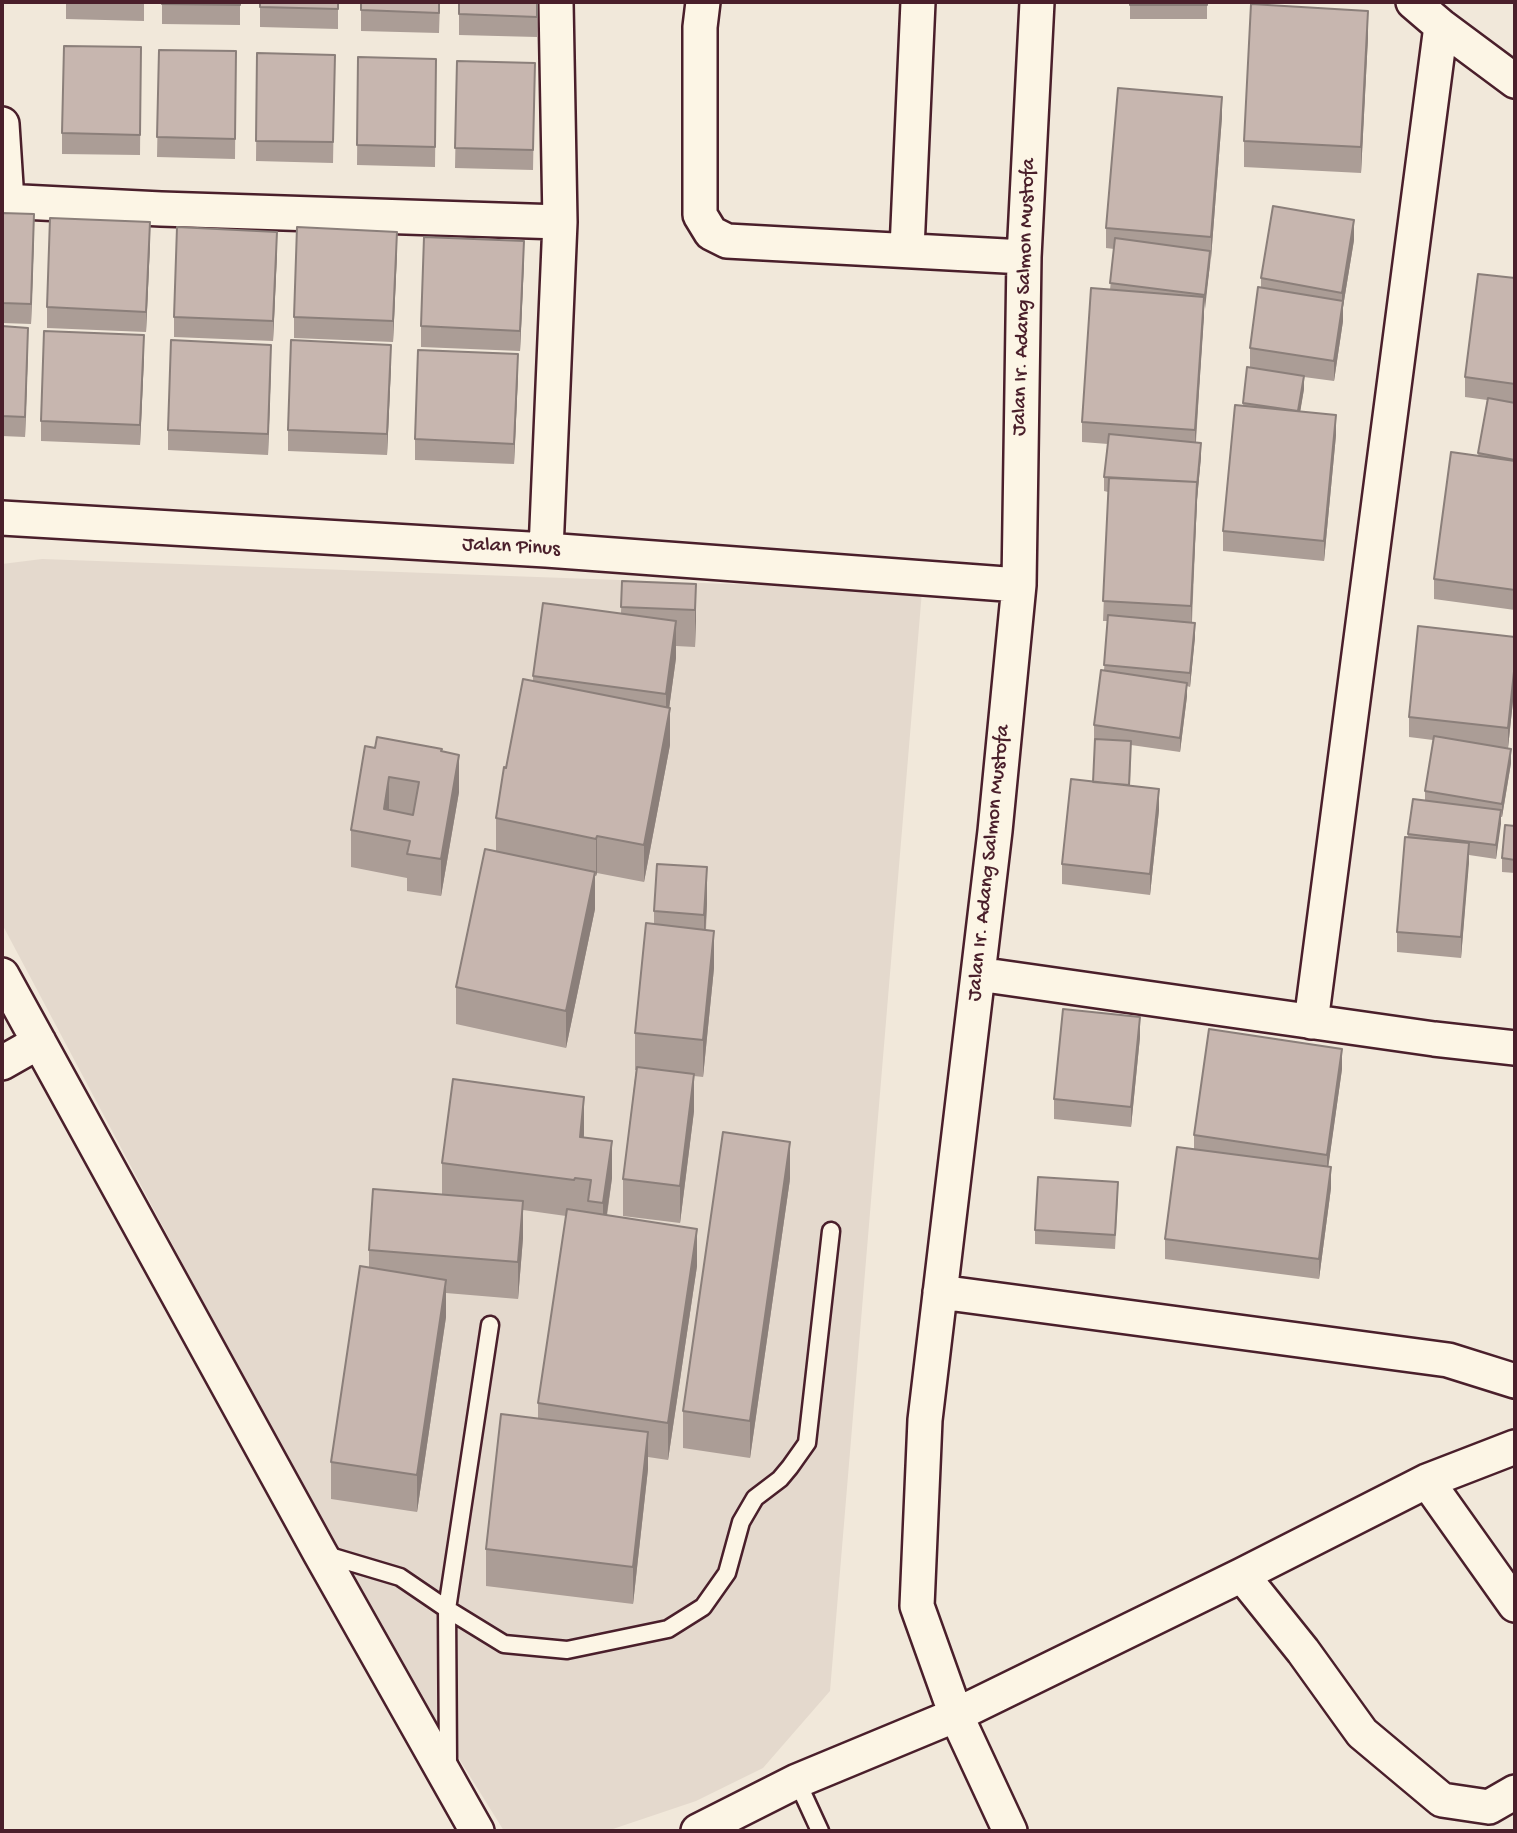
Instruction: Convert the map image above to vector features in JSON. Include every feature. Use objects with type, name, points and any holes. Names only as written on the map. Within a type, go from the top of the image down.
[{"type":"street","points":[[546,550],[561,222],[556,2]]},
{"type":"street","points":[[703,2],[700,27],[701,215],[711,233],[727,241],[1024,257]]},
{"type":"street","points":[[908,249],[918,2]]},
{"type":"street","name":"Jalan Ir. Adang Salmon Mustofa","points":[[1010,1831],[956,1714],[916,1606],[925,1420],[995,831],[1019,585],[1024,257],[1037,2]]},
{"type":"street","points":[[1413,2],[1515,81]]},
{"type":"street","points":[[1311,1022],[1441,26]]},
{"type":"street","points":[[2,124],[5,201],[561,222]]},
{"type":"street","name":"Jalan Pinus","points":[[2,518],[546,550],[1019,585]]},
{"type":"street","points":[[978,974],[1434,1039],[1515,1048]]},
{"type":"street","points":[[2,975],[320,1553],[477,1831]]},
{"type":"street","points":[[2,1063],[39,1042]]},
{"type":"street","points":[[940,1292],[1448,1360],[1515,1381]]},
{"type":"street","points":[[698,1831],[797,1781],[956,1714],[1242,1576],[1427,1481],[1515,1447]]},
{"type":"street","points":[[1427,1481],[1515,1605]]},
{"type":"street","points":[[1242,1576],[1303,1651],[1362,1732],[1442,1800],[1489,1807],[1515,1791]]},
{"type":"lane","points":[[320,1553],[400,1577],[504,1644],[567,1650],[668,1629],[703,1607],[727,1573],[741,1522],[754,1498],[780,1479],[807,1443],[831,1231]]},
{"type":"lane","points":[[448,1780],[447,1609],[490,1325]]},
{"type":"lane","points":[[797,1781],[820,1831]]},
{"type":"shaded area","points":[[42,559],[922,591],[830,1691],[763,1768],[696,1801],[607,1831],[504,1831],[369,1614],[2,924],[2,564]]},
{"type":"building","points":[[240,2],[240,5],[162,4]]},
{"type":"building","points":[[260,2],[338,2],[338,9],[260,7]]},
{"type":"building","points":[[361,2],[439,2],[439,13],[361,10]]},
{"type":"building","points":[[459,2],[537,2],[537,17],[459,14]]},
{"type":"building","points":[[1130,2],[1207,2],[1207,5],[1130,5]]},
{"type":"building","points":[[1251,4],[1368,11],[1361,147],[1244,141]]},
{"type":"building","points":[[64,46],[141,47],[140,135],[62,133]]},
{"type":"building","points":[[159,50],[236,51],[235,139],[157,137]]},
{"type":"building","points":[[257,53],[335,55],[333,142],[256,141]]},
{"type":"building","points":[[358,57],[436,59],[435,147],[357,145]]},
{"type":"building","points":[[457,61],[535,63],[533,150],[455,148]]},
{"type":"building","points":[[1118,88],[1222,97],[1211,237],[1106,228]]},
{"type":"building","points":[[1273,206],[1354,220],[1342,293],[1261,278]]},
{"type":"building","points":[[2,213],[34,214],[31,304],[2,303]]},
{"type":"building","points":[[50,218],[150,222],[146,312],[47,307]]},
{"type":"building","points":[[177,227],[277,232],[273,321],[174,317]]},
{"type":"building","points":[[297,227],[397,232],[393,321],[294,317]]},
{"type":"building","points":[[424,237],[524,241],[520,331],[421,326]]},
{"type":"building","points":[[1115,238],[1210,251],[1205,295],[1110,283]]},
{"type":"building","points":[[1478,274],[1515,278],[1515,384],[1465,377]]},
{"type":"building","points":[[1258,287],[1343,301],[1334,361],[1250,348]]},
{"type":"building","points":[[1091,288],[1204,297],[1195,430],[1082,422]]},
{"type":"building","points":[[2,326],[28,328],[25,417],[2,416]]},
{"type":"building","points":[[44,331],[144,335],[140,425],[41,421]]},
{"type":"building","points":[[171,340],[271,345],[268,434],[168,430]]},
{"type":"building","points":[[291,340],[391,345],[387,434],[288,430]]},
{"type":"building","points":[[418,350],[518,354],[514,444],[415,439]]},
{"type":"building","points":[[1247,367],[1304,376],[1298,411],[1243,403]]},
{"type":"building","points":[[1488,398],[1515,403],[1515,460],[1478,453]]},
{"type":"building","points":[[1235,405],[1336,415],[1324,541],[1223,531]]},
{"type":"building","points":[[1109,434],[1201,443],[1197,486],[1197,482],[1104,477]]},
{"type":"building","points":[[1451,452],[1515,461],[1515,590],[1434,579]]},
{"type":"building","points":[[1109,478],[1197,482],[1191,606],[1103,601]]},
{"type":"building","points":[[622,581],[696,584],[695,610],[621,607]]},
{"type":"building","points":[[543,603],[676,621],[666,694],[533,676]]},
{"type":"building","points":[[1108,615],[1195,623],[1190,673],[1104,665]]},
{"type":"building","points":[[1418,626],[1515,637],[1508,728],[1409,717]]},
{"type":"building","points":[[1101,670],[1187,683],[1180,738],[1094,725]]},
{"type":"building","points":[[523,679],[670,708],[644,845],[597,836],[596,839],[496,818]]},
{"type":"building","points":[[1434,736],[1511,749],[1502,804],[1425,791]]},
{"type":"building","points":[[377,737],[442,749],[441,751],[459,755],[441,859],[407,854],[410,841],[351,830],[365,746],[375,748]],"holes":[[[389,777],[419,782],[413,815],[384,809]]]},
{"type":"building","points":[[1095,739],[1131,741],[1129,785],[1093,782]]},
{"type":"building","points":[[1071,779],[1159,789],[1150,874],[1062,864]]},
{"type":"building","points":[[1413,799],[1501,810],[1496,845],[1408,834]]},
{"type":"building","points":[[1505,825],[1515,826],[1515,860],[1502,858]]},
{"type":"building","points":[[1405,837],[1469,843],[1461,937],[1397,932]]},
{"type":"building","points":[[485,849],[595,872],[566,1011],[456,987]]},
{"type":"building","points":[[657,864],[707,867],[704,915],[654,911]]},
{"type":"building","points":[[646,923],[714,931],[703,1040],[635,1033]]},
{"type":"building","points":[[1063,1009],[1140,1017],[1131,1107],[1054,1099]]},
{"type":"building","points":[[1209,1029],[1342,1049],[1327,1155],[1194,1135]]},
{"type":"building","points":[[637,1067],[694,1074],[680,1186],[623,1179]]},
{"type":"building","points":[[453,1079],[584,1097],[580,1137],[612,1141],[603,1203],[588,1201],[591,1180],[442,1163]]},
{"type":"building","points":[[723,1132],[790,1142],[750,1421],[683,1411]]},
{"type":"building","points":[[1177,1147],[1331,1167],[1319,1259],[1165,1239]]},
{"type":"building","points":[[1038,1177],[1118,1182],[1115,1235],[1035,1230]]},
{"type":"building","points":[[373,1189],[523,1201],[518,1262],[369,1250]]},
{"type":"building","points":[[567,1209],[697,1229],[668,1423],[538,1403]]},
{"type":"building","points":[[360,1266],[446,1280],[417,1475],[331,1462]]},
{"type":"building","points":[[501,1414],[648,1432],[633,1567],[486,1549]]}]
